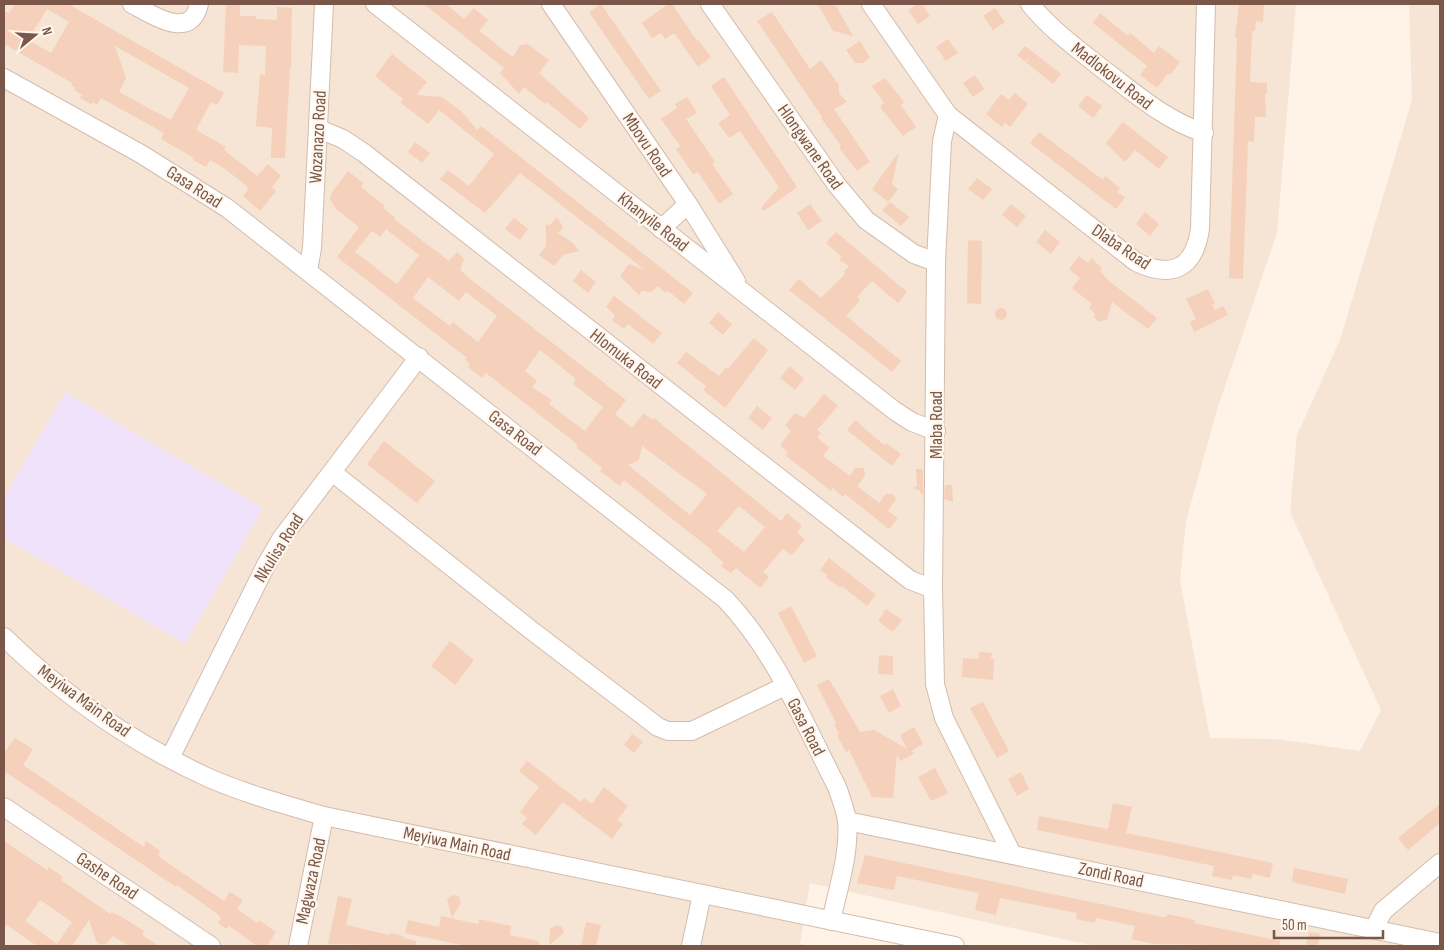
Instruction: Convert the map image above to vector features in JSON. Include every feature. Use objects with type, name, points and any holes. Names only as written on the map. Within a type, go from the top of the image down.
[{"type":"street","points":[[132,4],[167,23],[180,24],[195,14],[199,4]]},
{"type":"street","name":"Wozanazo Road","points":[[308,270],[312,248],[324,4]]},
{"type":"street","name":"Khanyile Road","points":[[375,4],[896,411],[912,422],[936,431]]},
{"type":"street","name":"Mbovu Road","points":[[551,4],[688,204],[740,288]]},
{"type":"street","name":"Hlongwane Road","points":[[710,4],[836,184],[866,220],[914,254],[936,262]]},
{"type":"street","points":[[871,4],[948,115]]},
{"type":"street","name":"Madlokovu Road","points":[[1030,4],[1046,23],[1160,113],[1184,127],[1204,133]]},
{"type":"street","name":"Dlaba Road","points":[[948,115],[1136,262],[1153,270],[1167,271],[1180,267],[1191,257],[1198,246],[1200,229],[1206,4]]},
{"type":"street","name":"Gasa Road","points":[[4,78],[190,183],[308,270],[419,357],[725,599],[743,617],[761,643],[785,686],[837,787],[847,821],[845,852],[831,921]]},
{"type":"street","name":"Mlaba Road","points":[[948,115],[942,141],[936,262],[936,431],[933,589],[935,684],[944,718],[1012,854]]},
{"type":"street","name":"Hlomuka Road","points":[[319,129],[343,140],[364,153],[910,580],[933,589]]},
{"type":"street","points":[[661,229],[688,204]]},
{"type":"street","name":"Nkulisa Road","points":[[170,758],[266,565],[281,539],[419,357]]},
{"type":"street","points":[[332,472],[553,648],[658,727],[668,731],[692,731],[785,686]]},
{"type":"street","name":"Meyiwa Main Road","points":[[4,637],[58,687],[121,732],[210,778],[252,794],[324,816],[955,946]]},
{"type":"street","name":"Gashe Road","points":[[4,807],[211,946]]},
{"type":"street","name":"Magwaza Road","points":[[298,946],[324,816]]},
{"type":"street","name":"Zondi Road","points":[[847,821],[1440,943]]},
{"type":"street","points":[[1374,929],[1388,906],[1440,863]]},
{"type":"street","points":[[691,946],[702,894]]},
{"type":"shaded area","points":[[4,4],[1296,4],[1277,233],[1217,410],[1186,521],[1180,581],[1210,738],[1276,739],[1360,751],[1381,710],[1290,512],[1297,435],[1340,340],[1412,100],[1409,4],[1440,4],[1440,946],[1094,946],[810,883],[800,944],[813,946],[4,946]]},
{"type":"shaded area","points":[[65,392],[263,508],[185,644],[4,538],[4,498]]},
{"type":"building","points":[[15,4],[68,4],[224,93],[217,105],[211,102],[196,130],[226,147],[224,150],[257,176],[268,164],[281,176],[272,187],[276,191],[260,211],[243,196],[248,190],[247,186],[225,169],[210,160],[206,167],[193,160],[194,158],[161,139],[164,133],[101,98],[97,105],[80,98],[82,95],[74,90],[76,88],[71,85],[72,83],[4,44],[4,11],[9,13]],"holes":[[[47,9],[69,22],[51,53],[28,40]],[[115,46],[189,88],[171,120],[119,92],[126,78]]]},
{"type":"building","points":[[226,4],[240,4],[240,16],[255,16],[257,19],[277,20],[277,7],[292,8],[291,67],[285,158],[271,158],[272,128],[256,126],[260,74],[265,75],[266,46],[239,45],[238,73],[223,72]]},
{"type":"building","points":[[424,4],[446,4],[464,19],[474,8],[488,20],[479,31],[513,57],[520,45],[528,44],[549,60],[539,73],[589,118],[580,129],[547,102],[545,104],[524,87],[519,94],[500,73],[504,68]]},
{"type":"building","points":[[601,4],[661,91],[649,99],[589,12]]},
{"type":"building","points":[[668,4],[672,4],[697,41],[711,57],[698,67],[674,33],[665,39],[661,33],[652,38],[642,23]]},
{"type":"building","points":[[818,4],[835,4],[853,36],[833,31]]},
{"type":"building","points":[[918,4],[922,4],[930,16],[918,24],[908,10]]},
{"type":"building","points":[[1239,4],[1264,4],[1263,22],[1256,21],[1255,31],[1252,31],[1250,82],[1267,83],[1267,94],[1265,94],[1266,117],[1255,117],[1254,142],[1248,141],[1243,279],[1229,278],[1237,38],[1235,38]]},
{"type":"building","points":[[995,8],[1005,22],[993,30],[983,16]]},
{"type":"building","points":[[772,12],[810,69],[821,60],[839,85],[839,93],[847,102],[834,109],[870,162],[857,171],[839,148],[841,146],[757,21]]},
{"type":"building","points":[[1100,13],[1128,36],[1130,33],[1154,53],[1159,46],[1180,62],[1170,75],[1168,73],[1157,88],[1140,75],[1147,66],[1093,23]]},
{"type":"building","points":[[948,39],[958,53],[946,61],[936,47]]},
{"type":"building","points":[[860,41],[870,58],[863,63],[855,63],[846,50]]},
{"type":"building","points":[[1025,46],[1061,74],[1053,84],[1026,62],[1031,57],[1025,61],[1017,55]]},
{"type":"building","points":[[392,54],[427,82],[416,95],[442,97],[462,112],[477,130],[481,126],[693,293],[684,304],[668,291],[666,293],[658,286],[651,292],[642,291],[639,295],[620,276],[629,264],[645,270],[520,173],[485,213],[440,179],[448,170],[469,186],[494,154],[439,110],[428,124],[401,103],[403,99],[375,76]]},
{"type":"building","points":[[975,75],[984,89],[973,97],[963,83]]},
{"type":"building","points":[[724,77],[797,187],[764,211],[761,208],[779,187],[740,131],[729,138],[718,123],[730,115],[711,86]]},
{"type":"building","points":[[885,78],[904,102],[901,105],[916,127],[903,136],[880,107],[884,103],[872,86]]},
{"type":"building","points":[[1015,93],[1028,104],[1010,127],[1005,123],[1002,127],[986,114],[1001,94],[1009,100]]},
{"type":"building","points":[[1087,95],[1102,106],[1093,118],[1078,106]]},
{"type":"building","points":[[687,97],[697,113],[686,119],[715,162],[712,164],[733,194],[719,204],[698,172],[693,174],[676,149],[680,146],[661,119],[677,108],[675,104]]},
{"type":"building","points":[[1123,122],[1168,157],[1159,169],[1135,150],[1125,162],[1106,143]]},
{"type":"building","points":[[1039,132],[1103,180],[1105,176],[1120,188],[1117,192],[1125,197],[1116,209],[1030,143]]},
{"type":"building","points":[[415,142],[430,153],[422,163],[408,152]]},
{"type":"building","points":[[899,152],[892,184],[898,189],[888,202],[872,189]]},
{"type":"building","points":[[348,171],[363,183],[361,187],[385,206],[383,208],[394,219],[449,261],[457,252],[464,259],[460,270],[469,278],[626,400],[615,414],[632,428],[644,413],[652,420],[654,418],[781,521],[787,513],[802,526],[797,533],[805,539],[796,551],[791,555],[783,549],[763,572],[769,577],[760,588],[736,568],[731,573],[721,566],[724,563],[711,552],[712,550],[624,480],[620,486],[600,471],[602,468],[577,448],[578,446],[572,440],[486,373],[482,378],[468,367],[470,364],[465,360],[467,358],[337,257],[359,227],[336,209],[330,199],[332,192]],"holes":[[[386,229],[419,255],[397,284],[355,252],[372,231],[380,237]],[[428,277],[459,301],[466,292],[497,316],[478,342],[453,322],[450,326],[413,298]],[[540,350],[576,379],[573,384],[603,407],[585,431],[549,404],[552,400],[532,387],[537,381],[525,371]],[[642,446],[707,494],[690,515],[628,465],[639,460]],[[739,506],[765,527],[744,552],[717,531]]]},
{"type":"building","points":[[977,178],[992,189],[983,200],[968,189]]},
{"type":"building","points":[[890,202],[909,217],[901,226],[882,210]]},
{"type":"building","points":[[810,204],[822,221],[808,230],[797,213]]},
{"type":"building","points":[[1011,204],[1026,216],[1017,227],[1002,215]]},
{"type":"building","points":[[1145,212],[1159,224],[1150,236],[1136,224]]},
{"type":"building","points":[[557,217],[563,227],[558,233],[573,243],[579,251],[563,255],[554,266],[539,255],[546,246],[546,223],[549,226]]},
{"type":"building","points":[[514,218],[528,229],[520,240],[505,229]]},
{"type":"building","points":[[1045,230],[1060,242],[1051,254],[1036,242]]},
{"type":"building","points":[[836,232],[907,292],[898,303],[872,281],[857,297],[860,300],[846,316],[901,361],[892,372],[789,290],[799,279],[821,298],[845,274],[844,272],[849,266],[839,260],[842,257],[826,243]]},
{"type":"building","points":[[968,240],[982,241],[981,304],[967,303]]},
{"type":"building","points":[[1079,256],[1088,263],[1091,258],[1102,268],[1100,271],[1110,282],[1157,318],[1148,329],[1112,302],[1107,320],[1099,322],[1094,317],[1095,314],[1089,307],[1092,304],[1072,288],[1080,278],[1069,269]]},
{"type":"building","points":[[581,270],[596,282],[588,293],[573,281]]},
{"type":"building","points":[[1208,289],[1215,304],[1212,305],[1215,310],[1223,306],[1228,315],[1194,332],[1190,322],[1196,319],[1186,299]]},
{"type":"building","points":[[614,296],[662,333],[653,344],[628,324],[624,329],[612,320],[615,315],[606,307]]},
{"type":"building","points":[[999,308],[1003,308],[1007,314],[1003,320],[999,320],[995,316],[995,312]]},
{"type":"building","points":[[718,312],[732,324],[723,335],[709,323]]},
{"type":"building","points":[[754,338],[768,350],[725,408],[703,390],[706,386],[677,363],[686,352],[719,376],[726,367],[728,369]]},
{"type":"building","points":[[790,366],[804,379],[795,390],[780,378]]},
{"type":"building","points":[[824,394],[838,406],[817,430],[821,433],[817,437],[829,448],[823,456],[850,476],[855,468],[864,468],[865,476],[857,486],[879,503],[886,494],[893,494],[896,499],[888,511],[898,518],[889,529],[845,494],[843,497],[833,488],[831,491],[785,455],[788,452],[780,445],[791,431],[785,425],[795,413],[804,418]]},
{"type":"building","points":[[757,406],[772,418],[763,430],[748,418]]},
{"type":"building","points":[[855,420],[884,445],[886,443],[901,454],[892,466],[847,430]]},
{"type":"building","points":[[384,441],[435,481],[417,503],[367,464]]},
{"type":"building","points":[[916,469],[923,469],[923,496],[919,490],[912,488],[917,486]]},
{"type":"building","points":[[945,485],[952,485],[953,502],[944,499]]},
{"type":"building","points":[[829,558],[876,595],[867,606],[842,586],[840,588],[820,570]]},
{"type":"building","points":[[791,606],[817,656],[804,663],[778,613]]},
{"type":"building","points":[[886,609],[902,620],[893,632],[878,621]]},
{"type":"building","points":[[450,641],[474,660],[455,685],[431,666]]},
{"type":"building","points":[[979,652],[992,653],[991,659],[994,659],[993,680],[962,677],[963,658],[979,659]]},
{"type":"building","points":[[879,655],[893,656],[893,675],[878,674]]},
{"type":"building","points":[[829,679],[860,732],[874,730],[907,749],[900,735],[914,727],[923,744],[911,751],[915,753],[900,761],[897,754],[893,798],[872,797],[849,750],[846,752],[837,735],[839,734],[834,724],[836,723],[817,685]]},
{"type":"building","points":[[893,689],[901,706],[889,713],[880,696]]},
{"type":"building","points":[[983,702],[1009,751],[997,758],[970,708]]},
{"type":"building","points":[[632,734],[643,742],[634,753],[624,745]]},
{"type":"building","points":[[15,738],[33,749],[23,765],[144,847],[146,841],[160,851],[158,855],[162,859],[224,901],[230,892],[243,900],[237,909],[257,923],[259,920],[276,932],[267,946],[257,946],[229,926],[226,929],[218,923],[221,918],[216,913],[177,885],[176,887],[4,771],[4,753]]},
{"type":"building","points":[[527,761],[581,802],[584,798],[592,804],[604,787],[628,806],[617,820],[623,824],[612,839],[563,802],[536,835],[522,824],[527,818],[520,812],[539,787],[519,771]]},
{"type":"building","points":[[935,768],[948,793],[931,801],[918,777]]},
{"type":"building","points":[[1021,772],[1029,789],[1017,796],[1008,779]]},
{"type":"building","points":[[1113,803],[1132,807],[1126,833],[1273,863],[1270,878],[1253,874],[1251,879],[1233,875],[1232,880],[1212,876],[1214,866],[1037,830],[1039,816],[1108,829]]},
{"type":"building","points":[[1440,804],[1440,823],[1408,850],[1398,838]]},
{"type":"building","points":[[4,841],[47,870],[49,867],[63,877],[61,880],[110,914],[111,912],[122,917],[144,931],[142,935],[159,946],[129,946],[113,936],[107,943],[101,945],[96,941],[89,920],[72,946],[37,946],[4,923]],"holes":[[[40,900],[72,922],[57,944],[25,921]]]},
{"type":"building","points":[[865,855],[1163,917],[1167,917],[1167,914],[1195,920],[1194,923],[1280,941],[1279,946],[1154,944],[1131,939],[1135,926],[1096,918],[1095,923],[1076,919],[1077,913],[1000,898],[996,915],[975,910],[979,893],[897,876],[894,890],[857,883]]},
{"type":"building","points":[[1294,868],[1348,879],[1345,894],[1292,882]]},
{"type":"building","points":[[452,895],[458,896],[461,902],[452,918],[447,900]]},
{"type":"building","points":[[338,896],[352,899],[346,925],[389,935],[390,933],[403,936],[403,938],[416,941],[416,946],[328,944]]},
{"type":"building","points":[[441,916],[478,924],[479,919],[511,926],[510,935],[539,941],[539,946],[465,946],[405,933],[408,920],[439,927]]},
{"type":"building","points":[[586,922],[601,925],[596,946],[581,946]]},
{"type":"building","points":[[557,925],[562,927],[564,933],[549,945],[550,929]]},
{"type":"building","points":[[1309,932],[1320,934],[1318,946],[1306,946]]}]
